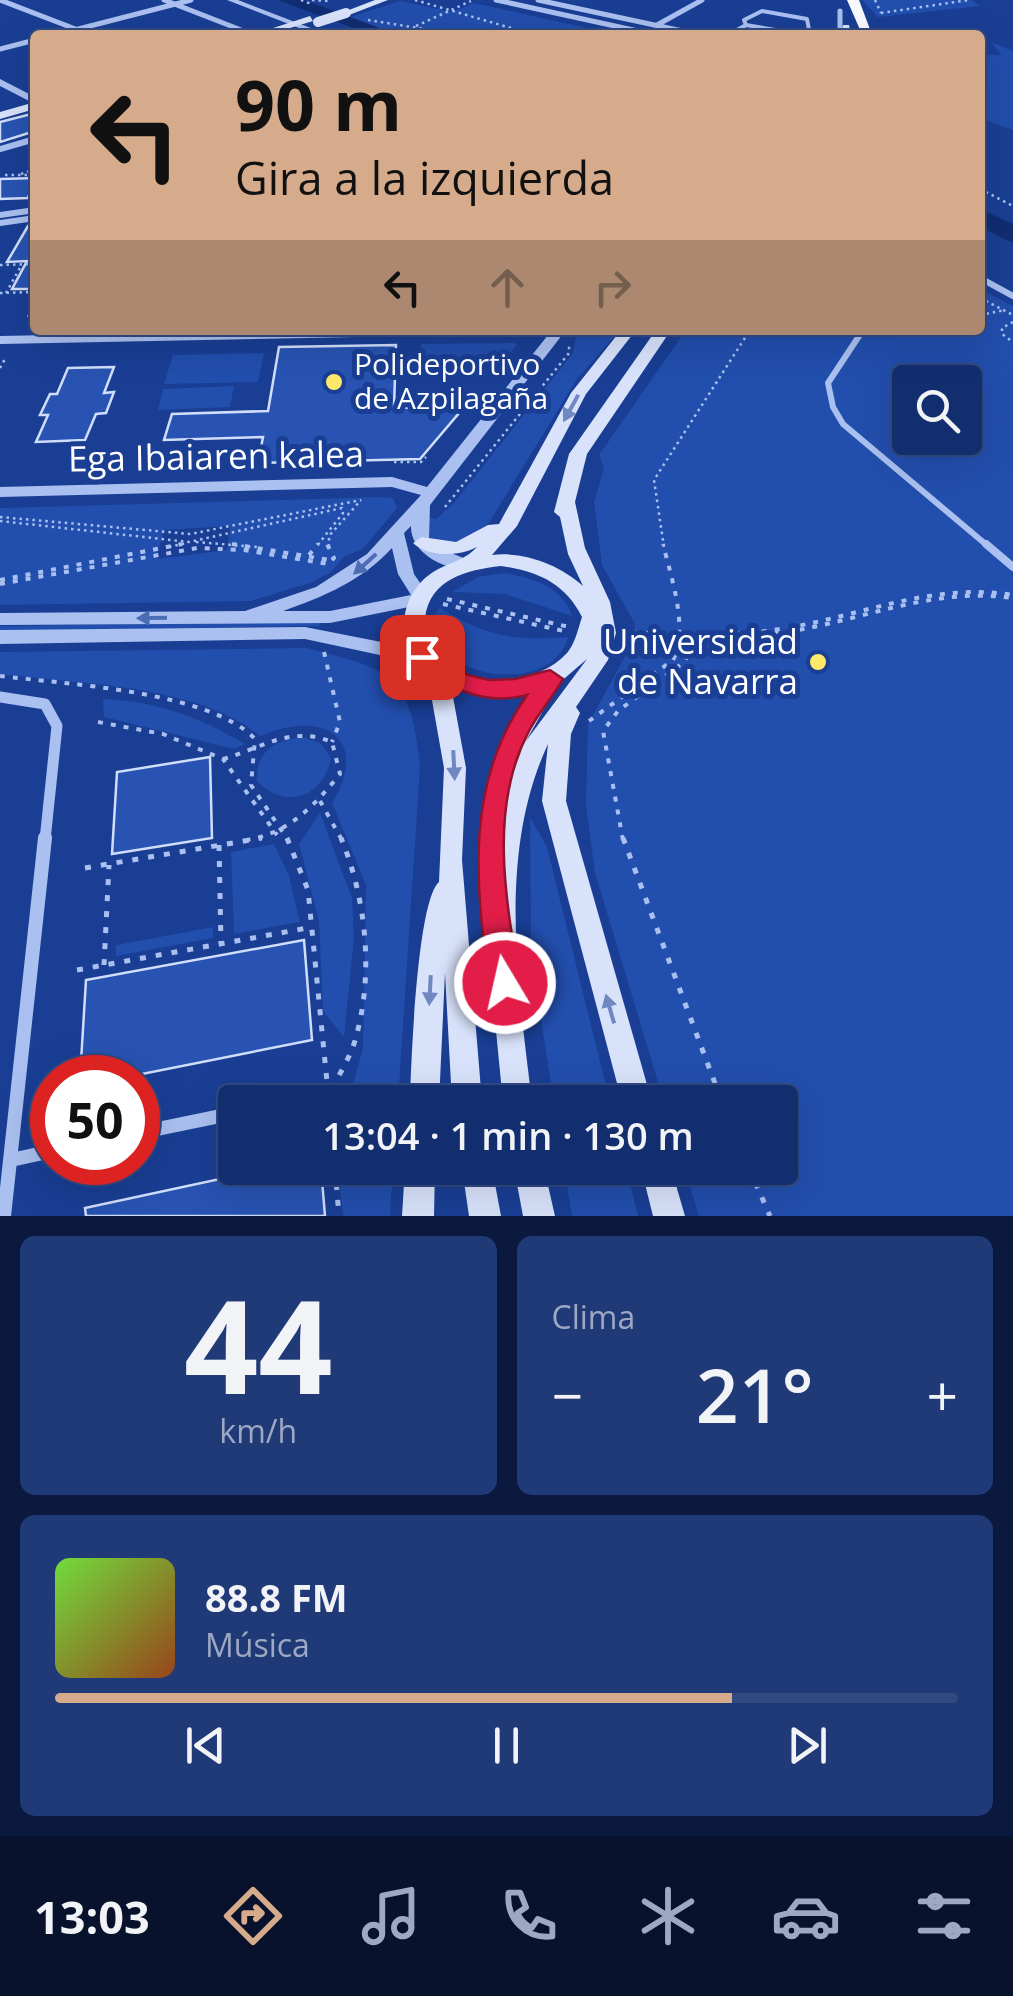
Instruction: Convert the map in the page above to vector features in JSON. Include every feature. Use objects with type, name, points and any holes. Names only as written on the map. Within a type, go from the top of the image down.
[{"type":"highway","points":[[853,0],[865,30]]},
{"type":"highway","points":[[838,5],[844,30]]},
{"type":"main road","points":[[288,30],[368,0]]},
{"type":"main road","points":[[341,11],[384,0]]},
{"type":"main road","points":[[276,30],[306,23]]},
{"type":"main road","points":[[0,112],[30,103]]},
{"type":"main road","points":[[469,564],[508,526],[579,393],[625,335]]},
{"type":"main road","points":[[515,1085],[490,888],[492,820],[502,763],[518,727],[550,679],[582,653],[590,635],[592,617],[574,586],[558,524],[569,476],[578,454],[661,335]]},
{"type":"main road","points":[[422,543],[447,550],[475,544],[495,529],[531,479]]},
{"type":"main road","points":[[505,983],[505,860],[514,800],[538,741],[606,638],[605,614],[577,550],[566,502]]},
{"type":"main road","points":[[425,1085],[432,961],[450,860],[455,768],[430,664],[410,626],[419,598],[447,572],[469,564],[529,563],[554,572],[574,586]]},
{"type":"main road","points":[[430,664],[461,683],[489,689],[515,689],[550,679]]},
{"type":"main road","points":[[583,677],[560,734],[554,801],[632,1085]]},
{"type":"main road","points":[[450,860],[467,1085]]},
{"type":"main road","points":[[418,1216],[419,1185]]},
{"type":"main road","points":[[480,1185],[485,1216]]},
{"type":"main road","points":[[533,1185],[539,1216]]},
{"type":"main road","points":[[661,1185],[670,1216]]},
{"type":"street","points":[[164,0],[242,30]]},
{"type":"street","points":[[74,30],[191,0]]},
{"type":"street","points":[[231,0],[317,30]]},
{"type":"street","points":[[496,0],[633,30]]},
{"type":"street","points":[[538,0],[678,30]]},
{"type":"street","points":[[656,25],[702,0]]},
{"type":"street","points":[[2,1],[78,29]]},
{"type":"street","points":[[0,50],[30,41]]},
{"type":"street","points":[[0,82],[30,100]]},
{"type":"street","points":[[0,150],[30,142]]},
{"type":"street","points":[[0,215],[30,211]]},
{"type":"street","points":[[0,222],[30,219]]},
{"type":"street","points":[[985,281],[1013,296]]},
{"type":"street","points":[[0,329],[30,322]]},
{"type":"street","points":[[4,346],[168,335]]},
{"type":"street","points":[[250,616],[292,604],[353,575],[427,498],[562,335]]},
{"type":"street","name":"Ega Ibaiaren kalea","points":[[0,492],[392,482],[427,498]]},
{"type":"street","points":[[427,498],[416,532],[422,543],[469,564]]},
{"type":"street","points":[[0,620],[330,618],[419,598],[406,574],[396,532]]},
{"type":"street","points":[[0,637],[305,633],[430,664]]},
{"type":"street","points":[[0,697],[45,704],[57,726],[4,1216]]},
{"type":"street","points":[[160,1129],[218,1116]]},
{"type":"street","points":[[11,1160],[30,1156]]},
{"type":"lane","points":[[746,25],[744,20],[766,12],[807,18],[807,30]]},
{"type":"lane","points":[[737,30],[746,25],[776,30]]},
{"type":"lane","points":[[860,335],[828,383],[833,408],[843,424],[1013,567]]},
{"type":"path","points":[[414,0],[518,30]]},
{"type":"path","points":[[416,26],[471,0]]},
{"type":"path","points":[[875,0],[881,13]]},
{"type":"path","points":[[874,15],[969,0]]},
{"type":"path","points":[[364,20],[436,30]]},
{"type":"path","points":[[19,175],[30,171]]},
{"type":"path","points":[[5,175],[30,175]]},
{"type":"path","points":[[985,192],[1013,206]]},
{"type":"path","points":[[3,293],[22,264]]},
{"type":"path","points":[[0,265],[30,264]]},
{"type":"path","points":[[3,293],[30,292]]},
{"type":"path","points":[[985,300],[1013,315]]},
{"type":"path","points":[[985,314],[1013,308]]},
{"type":"path","points":[[1013,322],[1002,328],[1002,334],[1013,342]]},
{"type":"path","points":[[427,498],[440,507],[452,502],[569,353],[564,335]]},
{"type":"path","points":[[715,1085],[626,854],[603,731],[618,712],[687,657],[679,640],[654,480],[747,335]]},
{"type":"path","points":[[0,368],[4,346]]},
{"type":"path","points":[[394,462],[421,462],[426,457]]},
{"type":"path","points":[[0,519],[190,534],[364,500],[326,541],[332,560]]},
{"type":"path","points":[[0,582],[342,508],[343,513],[309,555]]},
{"type":"path","points":[[0,519],[190,542],[230,542],[332,560]]},
{"type":"path","points":[[0,582],[197,548],[273,554],[322,565],[332,560]]},
{"type":"path","points":[[632,634],[679,640],[792,632],[952,593],[1013,597]]},
{"type":"path","points":[[445,601],[569,629]]},
{"type":"path","points":[[585,724],[672,660],[679,640]]},
{"type":"path","points":[[325,647],[323,662],[341,718],[340,734],[332,742]]},
{"type":"path","points":[[0,676],[131,693],[200,709],[251,734],[255,752],[251,786],[299,858],[314,927],[327,1085]]},
{"type":"path","points":[[98,722],[120,722],[155,731],[223,760],[277,835]]},
{"type":"path","points":[[223,760],[255,752],[279,735],[294,731],[332,742]]},
{"type":"path","points":[[86,868],[285,832],[320,800],[340,774],[332,742]]},
{"type":"path","points":[[320,800],[342,840],[360,891],[366,956],[356,1038],[332,1085]]},
{"type":"path","points":[[219,845],[221,943]]},
{"type":"path","points":[[104,965],[109,864]]},
{"type":"path","points":[[77,970],[314,927]]},
{"type":"path","points":[[337,1185],[340,1216]]},
{"type":"path","points":[[756,1185],[770,1216]]},
{"type":"shaded area","points":[[862,0],[971,0],[980,6],[878,17]]},
{"type":"shaded area","points":[[400,1],[452,12],[474,3],[596,30],[355,30],[335,22]]},
{"type":"shaded area","points":[[991,42],[1013,51],[1013,130],[985,120],[985,54],[1001,55]]},
{"type":"shaded area","name":"Universidad de Navarra","points":[[985,292],[1013,306],[1013,1216],[699,1216],[689,1185],[798,1185],[798,1085],[659,1085],[595,873],[586,805],[588,724],[631,646],[635,624],[602,565],[594,502],[604,468],[599,455],[683,335],[985,335]]},
{"type":"shaded area","points":[[576,335],[616,335],[577,379],[488,524],[464,543],[438,543],[428,536],[427,517],[436,519],[453,504],[573,353]]},
{"type":"shaded area","points":[[421,344],[517,345],[505,358],[421,360]]},
{"type":"shaded area","points":[[264,353],[258,382],[164,384],[173,355]]},
{"type":"shaded area","points":[[234,386],[230,407],[158,410],[163,389]]},
{"type":"shaded area","points":[[382,497],[393,498],[397,508],[363,549],[344,557],[331,572],[313,582],[251,601],[0,605],[0,508]],"holes":[[[230,526],[227,550],[156,559],[164,530]]]},
{"type":"shaded area","points":[[505,573],[536,581],[554,591],[572,616],[505,594],[452,592],[478,577]]},
{"type":"shaded area","points":[[440,608],[501,635],[568,637],[559,655],[542,667],[498,674],[475,669],[454,659],[439,643],[430,622]]},
{"type":"shaded area","points":[[319,622],[320,626],[0,631],[0,626]]},
{"type":"shaded area","points":[[306,648],[358,662],[392,680],[410,712],[420,766],[399,1085],[353,1085],[363,1048],[366,885],[332,803],[343,780],[346,760],[343,745],[334,734],[303,726],[260,736],[235,719],[172,697],[0,674],[0,652]]},
{"type":"shaded area","points":[[103,699],[177,712],[245,744],[234,749],[104,717]]},
{"type":"shaded area","points":[[303,737],[320,743],[331,758],[327,771],[312,790],[291,797],[279,796],[257,781],[260,762],[269,749]]},
{"type":"shaded area","points":[[320,813],[352,898],[354,938],[344,1037],[323,1011],[319,921],[299,844]]},
{"type":"shaded area","points":[[530,817],[547,847],[606,1085],[551,1085],[531,958]]},
{"type":"shaded area","points":[[274,844],[289,876],[300,922],[234,934],[231,852]]},
{"type":"shaded area","points":[[213,927],[213,938],[116,956],[116,945]]},
{"type":"shaded area","points":[[340,1185],[392,1185],[390,1216],[343,1216]]},
{"type":"shaded area","points":[[567,1185],[630,1185],[638,1216],[572,1216]]},
{"type":"building","points":[[30,114],[30,133],[0,142],[0,122]]},
{"type":"building","points":[[30,178],[28,198],[0,199],[0,179]]},
{"type":"building","points":[[28,226],[30,289],[12,289],[27,261],[7,262]]},
{"type":"building","points":[[396,345],[394,408],[465,406],[420,459],[258,463],[263,437],[164,440],[172,414],[268,411],[279,347]]},
{"type":"building","points":[[114,367],[104,393],[114,392],[106,413],[96,414],[85,440],[36,442],[48,415],[40,415],[50,394],[57,394],[68,368]]},
{"type":"building","points":[[210,757],[212,838],[112,854],[117,772]]},
{"type":"building","points":[[304,940],[312,1040],[160,1070],[160,1055],[81,1055],[86,980]]},
{"type":"building","points":[[218,1179],[218,1185],[322,1185],[325,1216],[86,1216],[85,1208]]},
{"type":"waterway","points":[[287,0],[374,30]]},
{"type":"waterway","points":[[985,220],[1013,235]]},
{"type":"place","name":"Polideportivo de Azpilagaña","points":[[334,382]]},
{"type":"place","name":"Universidad de Navarra","points":[[818,662]]},
{"type":"route","points":[[422,657],[461,683],[489,689],[534,686],[550,679],[518,727],[502,763],[492,820],[490,888],[505,983]]}]
